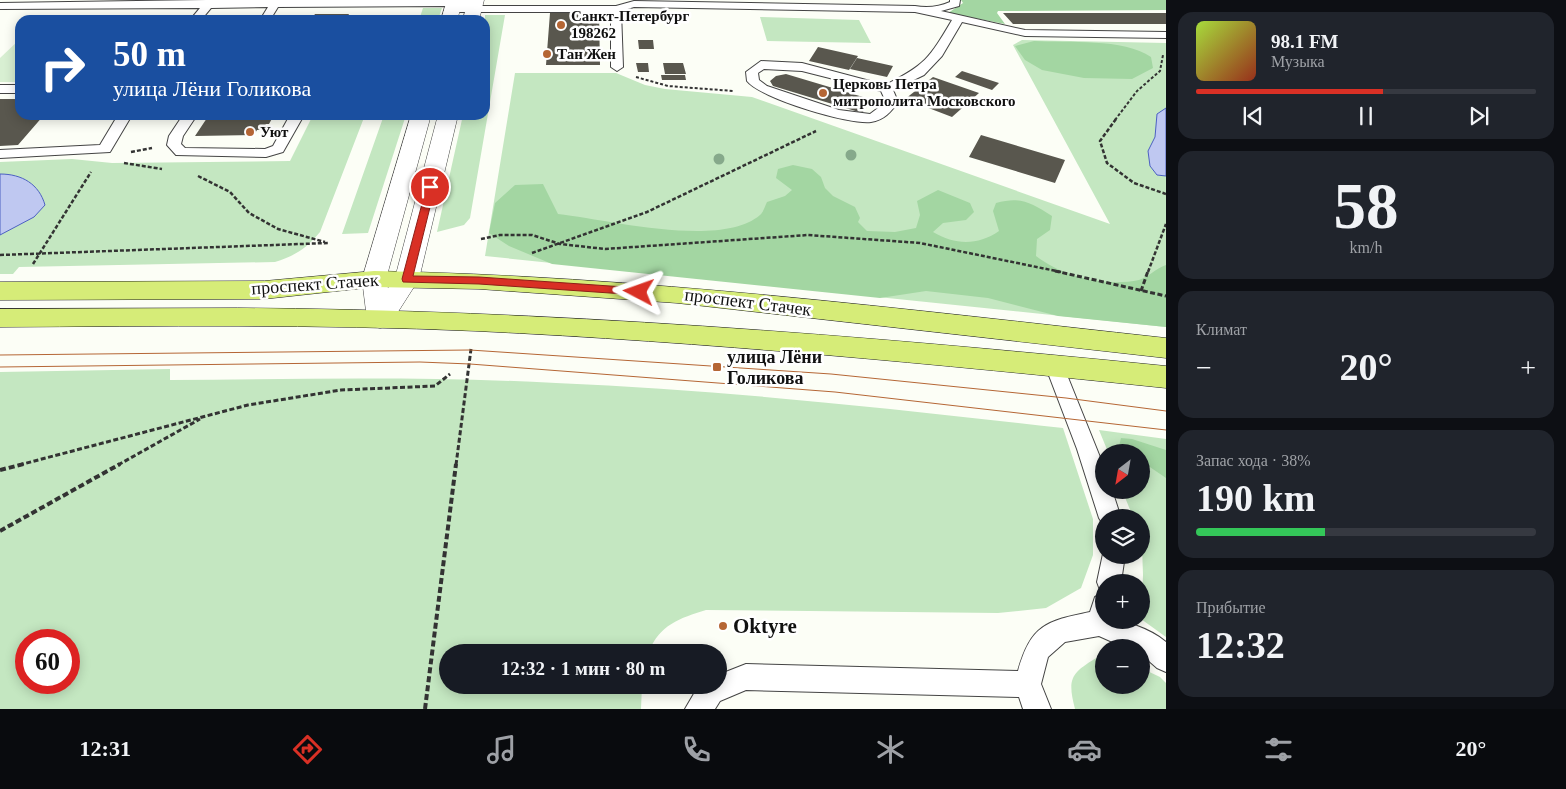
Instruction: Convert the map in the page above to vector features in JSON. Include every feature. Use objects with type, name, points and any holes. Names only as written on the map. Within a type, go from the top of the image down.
[{"type":"main road","name":"проспект Стачек","points":[[0,291],[264,290],[374,279],[479,281],[677,294],[1166,348]]},
{"type":"main road","name":"проспект Стачек","points":[[0,318],[380,319],[474,322],[649,331],[824,344],[1166,377]]},
{"type":"street","points":[[380,319],[374,279],[420,120]]},
{"type":"street","points":[[380,319],[407,279],[447,120]]},
{"type":"lane","points":[[0,6],[319,1],[414,7],[540,9],[600,4],[616,9],[634,4],[945,8],[955,4],[955,0]]},
{"type":"lane","points":[[199,15],[210,2]]},
{"type":"lane","points":[[268,15],[276,3]]},
{"type":"lane","points":[[915,8],[1025,34],[1165,35]]},
{"type":"lane","points":[[538,22],[540,9]]},
{"type":"lane","points":[[616,9],[617,67]]},
{"type":"lane","points":[[886,90],[892,102],[884,113],[870,119],[847,116],[763,89],[753,81],[752,72],[761,66],[780,65],[802,68],[886,90],[920,72],[938,54],[958,19]]},
{"type":"lane","points":[[0,89],[15,89]]},
{"type":"lane","points":[[0,154],[102,155],[122,120]]},
{"type":"lane","points":[[187,120],[176,136],[174,145],[181,152],[266,153],[278,149],[284,142],[295,120]]},
{"type":"lane","points":[[1054,365],[1087,449],[1107,509]]},
{"type":"lane","points":[[1037,709],[1028,684],[1037,650],[1059,631],[1095,617]]},
{"type":"lane","points":[[1124,629],[1166,658]]},
{"type":"lane","points":[[699,709],[711,691],[746,677],[1028,684]]},
{"type":"path","points":[[1165,35],[1160,72],[1137,90],[1100,141],[1107,163],[1134,183],[1166,194]]},
{"type":"path","points":[[617,67],[646,81],[668,86],[749,93],[763,89]]},
{"type":"path","points":[[532,254],[647,212],[847,116]]},
{"type":"path","points":[[30,268],[102,155],[174,145]]},
{"type":"path","points":[[102,155],[166,170]]},
{"type":"path","points":[[0,255],[328,243],[278,229],[249,213],[230,192],[195,174]]},
{"type":"path","points":[[1141,291],[1166,224]]},
{"type":"path","points":[[481,239],[500,235],[532,235],[560,244],[605,249],[746,237],[808,235],[920,243],[989,256],[1166,296]]},
{"type":"path","points":[[426,709],[471,343]]},
{"type":"path","points":[[0,470],[248,405],[341,390],[434,386],[450,374]]},
{"type":"path","points":[[0,531],[204,417]]},
{"type":"green space","points":[[961,0],[1166,0],[1166,10],[998,11],[997,13],[1005,24],[948,13],[963,3]]},
{"type":"green space","points":[[423,8],[442,8],[440,15],[421,15]]},
{"type":"green space","points":[[490,15],[505,15],[490,102]]},
{"type":"green space","points":[[760,17],[859,20],[871,43],[767,41]]},
{"type":"green space","points":[[1022,40],[1166,43],[1166,327],[485,256],[515,73],[616,73],[645,85],[665,89],[752,97],[1110,224],[1013,45]]},
{"type":"green space","points":[[1034,41],[1111,44],[1126,47],[1151,57],[1153,68],[1132,79],[1084,78],[1042,70],[1025,60],[1015,46]]},
{"type":"green space","points":[[15,44],[15,82],[0,82],[0,58]]},
{"type":"green space","points":[[310,120],[363,120],[320,232],[310,243],[289,257],[275,262],[19,267],[13,274],[0,274],[0,162],[72,159],[112,163],[290,161]]},
{"type":"green space","points":[[382,120],[404,120],[368,233],[342,234]]},
{"type":"green space","points":[[462,120],[487,120],[470,218],[464,225],[437,232]]},
{"type":"green space","points":[[793,165],[812,169],[821,177],[825,188],[833,196],[855,207],[860,218],[858,222],[867,231],[895,232],[916,228],[920,215],[917,201],[938,190],[970,203],[974,212],[966,220],[943,223],[933,232],[958,241],[974,241],[991,236],[999,231],[993,211],[996,203],[1012,200],[1032,204],[1052,216],[1050,230],[1037,239],[1036,256],[1059,270],[1099,281],[1126,282],[1143,279],[1166,265],[1166,327],[1058,316],[988,298],[926,291],[880,298],[552,264],[509,246],[489,233],[495,203],[515,185],[543,184],[558,214],[662,229],[692,231],[719,230],[742,225],[761,214],[767,202],[785,196],[792,190],[776,178],[778,169]]},
{"type":"green space","points":[[170,369],[170,380],[411,379],[620,386],[810,401],[1063,428],[1093,519],[1093,555],[1081,588],[1046,608],[998,613],[706,610],[672,624],[658,635],[653,644],[439,644],[439,694],[642,694],[641,709],[0,709],[0,372]]},
{"type":"green space","points":[[1099,430],[1166,439],[1166,637],[1150,625],[1150,574],[1143,574],[1143,564],[1150,564],[1150,509],[1130,509],[1126,499],[1150,499],[1150,444],[1105,444]]},
{"type":"green space","points":[[1121,438],[1147,444],[1120,444]]},
{"type":"green space","points":[[1150,445],[1166,450],[1166,478],[1150,467]]},
{"type":"green space","points":[[1095,659],[1095,694],[1150,694],[1150,672],[1160,677],[1166,683],[1166,709],[1075,709],[1071,690],[1073,677]]},
{"type":"water","points":[[1166,108],[1166,176],[1157,175],[1150,166],[1148,151],[1155,137],[1157,114]]},
{"type":"water","points":[[0,174],[22,178],[34,186],[39,191],[45,205],[34,217],[0,235]]},
{"type":"building","points":[[550,13],[599,13],[600,65],[546,65]]},
{"type":"building","points":[[1003,13],[1166,13],[1166,24],[1013,24]]},
{"type":"building","points":[[315,14],[349,14],[348,15]]},
{"type":"building","points":[[638,40],[653,40],[654,49],[639,49]]},
{"type":"building","points":[[818,47],[858,56],[849,70],[809,61]]},
{"type":"building","points":[[857,58],[893,66],[887,77],[850,69]]},
{"type":"building","points":[[636,63],[648,63],[649,72],[638,72]]},
{"type":"building","points":[[663,63],[683,63],[686,74],[665,74]]},
{"type":"building","points":[[962,71],[999,83],[992,90],[955,77]]},
{"type":"building","name":"Церковь Петра митрополита Московского","points":[[786,74],[873,100],[862,113],[773,86],[770,81],[776,76]]},
{"type":"building","points":[[661,75],[685,75],[686,80],[662,80]]},
{"type":"building","points":[[933,77],[979,93],[952,117],[905,99]]},
{"type":"building","points":[[0,99],[15,99],[15,120],[40,120],[18,145],[0,146]]},
{"type":"building","points":[[206,120],[271,120],[262,130],[257,130],[254,135],[195,136]]},
{"type":"building","points":[[981,135],[1065,160],[1055,183],[969,157]]},
{"type":"tram line","points":[[0,355],[470,350],[831,374],[1066,398],[1166,411]]},
{"type":"tram line","points":[[0,367],[420,362],[470,364],[835,392],[1166,430]]},
{"type":"place","name":"Санкт-Петербург 198262","points":[[561,25]]},
{"type":"place","name":"Тан Жен","points":[[547,54]]},
{"type":"place","name":"Церковь Петра митрополита Московского","points":[[823,93]]},
{"type":"place","name":"Уют","points":[[250,132]]},
{"type":"place","name":"улица Лёни Голикова","points":[[717,367]]},
{"type":"place","name":"Oktyre","points":[[723,626]]},
{"type":"route","points":[[430,187],[407,279],[479,281],[639,292]]}]
